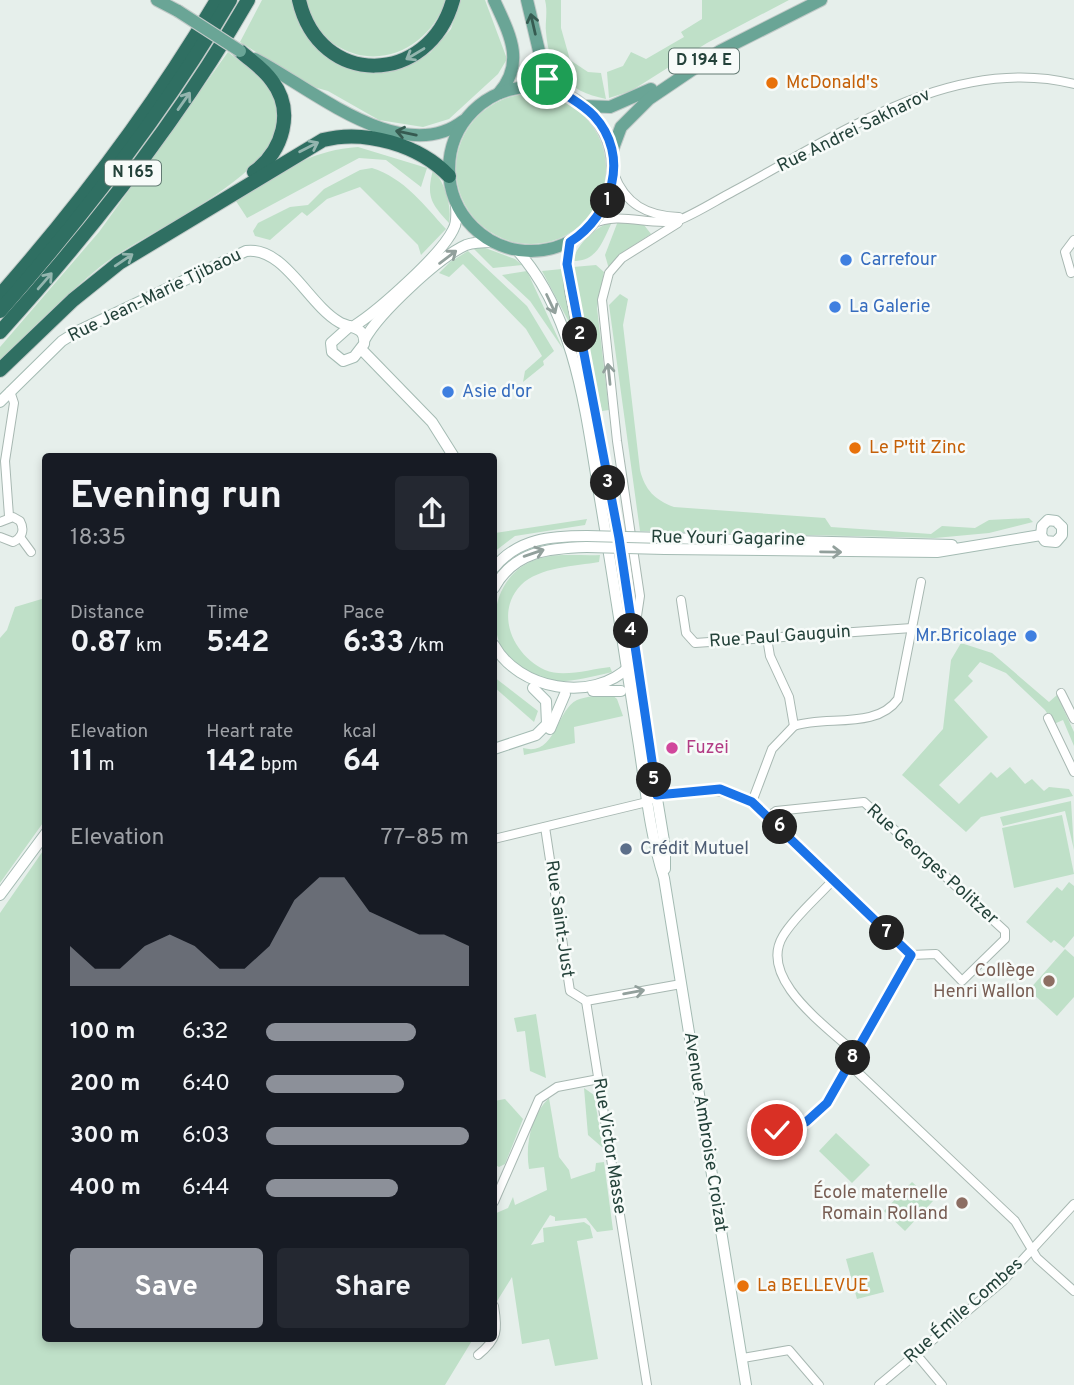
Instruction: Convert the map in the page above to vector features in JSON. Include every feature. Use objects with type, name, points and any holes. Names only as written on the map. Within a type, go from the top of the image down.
[{"type":"highway","points":[[0,295],[113,156],[168,80],[217,0]]},
{"type":"highway","name":"N 165","points":[[0,311],[120,163],[186,71],[230,0]]},
{"type":"highway","name":"N 165","points":[[0,332],[122,187],[196,83],[248,0]]},
{"type":"highway","points":[[299,0],[307,24],[326,47],[348,60],[379,65],[408,59],[431,43],[441,31],[453,0]]},
{"type":"highway","points":[[0,370],[97,279],[258,169],[278,143],[283,130],[283,104],[274,83],[240,51]]},
{"type":"highway","points":[[187,219],[307,147],[336,136],[359,135],[393,144],[433,162],[449,176]]},
{"type":"main road","points":[[158,0],[353,116],[382,128],[427,136],[446,132],[468,116],[499,94],[523,87],[559,92],[584,106],[597,119],[612,151],[614,174],[608,200],[592,224],[570,242],[535,252],[517,250],[493,242],[468,222],[456,203],[449,176],[451,150],[468,116]]},
{"type":"main road","points":[[494,0],[515,61],[511,77],[499,94]]},
{"type":"main road","points":[[527,0],[544,72],[559,92]]},
{"type":"main road","name":"D 194 E","points":[[584,106],[610,107],[639,96],[736,37],[810,0]]},
{"type":"main road","name":"D 194 E","points":[[612,151],[621,127],[649,99],[720,51],[821,0]]},
{"type":"street","name":"Rue Andrei Sakharov","points":[[592,224],[616,217],[667,223],[685,217],[923,94],[993,81],[1041,80],[1074,85]]},
{"type":"street","points":[[614,174],[624,196],[633,205],[657,215],[685,217]]},
{"type":"street","points":[[456,203],[456,222],[445,242],[378,311],[335,337],[331,346],[336,358],[349,360],[382,315],[445,258],[467,245],[493,242]]},
{"type":"street","points":[[633,642],[640,596],[617,441],[602,300],[610,273],[622,258],[685,217]]},
{"type":"street","points":[[1071,273],[1065,252],[1074,240]]},
{"type":"street","points":[[570,242],[567,264],[570,291],[619,538],[635,658],[631,681]]},
{"type":"street","name":"Rue Jean-Marie Tjibaou","points":[[0,402],[62,341],[78,331],[246,251],[257,249],[274,257],[338,322],[352,326]]},
{"type":"street","points":[[517,250],[543,286],[575,363],[636,703]]},
{"type":"street","name":"Rue Jean-Marie Tjibaou","points":[[315,300],[333,326],[335,337]]},
{"type":"street","points":[[352,326],[363,344],[432,422],[451,453]]},
{"type":"street","points":[[9,391],[14,403],[5,461],[9,516]]},
{"type":"street","points":[[0,522],[9,516]]},
{"type":"street","points":[[0,537],[9,542],[20,537],[23,529],[20,521],[9,516]]},
{"type":"street","name":"Rue Youri Gagarine","points":[[497,565],[519,546],[548,537],[587,542],[863,541],[972,547],[1041,536],[1042,526],[1048,520],[1056,521],[1062,527],[1074,523]]},
{"type":"street","points":[[20,537],[31,552]]},
{"type":"street","name":"Rue Youri Gagarine","points":[[497,584],[506,570],[524,556],[549,548],[587,542]]},
{"type":"street","points":[[752,802],[772,749],[794,726],[874,717],[892,707],[898,699],[921,582]]},
{"type":"street","name":"Rue Paul Gauguin","points":[[681,600],[686,633],[695,643],[912,628]]},
{"type":"street","points":[[766,638],[770,656],[789,696],[794,726]]},
{"type":"street","points":[[497,649],[517,673],[554,693],[612,680],[631,681]]},
{"type":"street","points":[[497,661],[513,678],[533,688],[554,693],[605,689],[631,681]]},
{"type":"street","points":[[497,749],[529,744],[544,736],[554,721],[554,693]]},
{"type":"street","points":[[497,748],[542,730],[554,693]]},
{"type":"street","points":[[1061,693],[1074,719]]},
{"type":"street","name":"Avenue Ambroise Croizat","points":[[636,703],[647,802],[655,849],[664,878],[746,1385]]},
{"type":"street","name":"Avenue Ambroise Croizat","points":[[636,703],[657,795],[665,847],[664,878]]},
{"type":"street","points":[[1048,718],[1073,768]]},
{"type":"street","points":[[640,756],[648,772],[651,791],[657,795]]},
{"type":"street","points":[[497,838],[647,802],[657,795],[720,789],[752,802],[769,816],[911,955],[850,1065],[816,1115],[806,1122],[777,1130]]},
{"type":"street","points":[[647,802],[653,806],[657,832],[665,847]]},
{"type":"street","name":"Rue Georges Politzer","points":[[769,816],[776,811],[864,803],[1005,931],[1005,939],[961,981],[936,954],[911,955]]},
{"type":"street","name":"Rue Saint-Just","points":[[545,827],[570,991],[586,1001]]},
{"type":"street","points":[[0,895],[42,838]]},
{"type":"street","points":[[833,880],[781,938],[776,962],[784,984],[856,1054]]},
{"type":"street","points":[[586,1001],[681,984]]},
{"type":"street","name":"Rue Victor Masse","points":[[586,1001],[647,1385]]},
{"type":"street","points":[[850,1065],[1015,1222],[1041,1262],[1074,1291]]},
{"type":"street","points":[[497,1189],[539,1099],[557,1087],[598,1079]]},
{"type":"street","name":"Rue Émile Combes","points":[[879,1385],[1002,1282],[1074,1203]]},
{"type":"street","points":[[478,1355],[493,1342]]},
{"type":"street","points":[[743,1358],[789,1350],[819,1385]]},
{"type":"street","points":[[916,1354],[942,1385]]},
{"type":"green space","points":[[262,0],[293,0],[301,29],[333,61],[369,72],[403,68],[430,53],[451,29],[460,0],[485,0],[507,59],[498,74],[449,119],[423,127],[379,120],[328,91],[310,86],[240,42]]},
{"type":"green space","points":[[306,0],[446,0],[439,16],[417,41],[388,55],[372,56],[356,54],[339,47],[320,33]]},
{"type":"green space","points":[[545,0],[561,0],[561,28],[570,60],[588,72],[601,73],[606,99],[571,85],[556,68],[548,46]]},
{"type":"green space","points":[[702,0],[789,0],[707,43],[631,91],[609,98],[607,72],[623,66],[631,52],[646,59],[684,37],[681,32],[702,19]]},
{"type":"green space","points":[[228,52],[263,81],[274,99],[278,121],[271,142],[255,163],[232,183],[101,266],[49,312],[0,361],[0,347],[99,232]]},
{"type":"green space","points":[[531,94],[560,100],[584,116],[600,140],[606,169],[600,198],[584,222],[560,238],[531,244],[502,238],[478,222],[462,198],[456,169],[462,140],[478,116],[502,100]]},
{"type":"green space","points":[[358,147],[427,168],[421,187],[386,160],[359,158],[247,218],[236,201],[294,165],[324,153]]},
{"type":"green space","points":[[372,168],[404,185],[446,229],[421,255],[418,245],[360,187],[327,199],[307,216],[302,212],[270,240],[255,236],[253,231],[258,223],[290,207],[308,205],[324,189],[360,170]]},
{"type":"green space","points":[[433,170],[447,195],[449,223],[438,210],[430,193]]},
{"type":"green space","points":[[618,221],[644,225],[651,234],[623,252],[609,269],[605,255]]},
{"type":"green space","points":[[612,222],[594,254],[573,261],[578,249],[588,237]]},
{"type":"green space","points":[[480,246],[515,259],[522,265],[493,268],[472,247]]},
{"type":"green space","points":[[468,251],[527,306],[554,351],[543,361],[544,365],[523,382],[525,371],[542,356],[526,329],[463,264],[449,277],[439,273],[450,262]]},
{"type":"green space","points":[[596,265],[604,272],[597,308],[609,410],[602,411],[577,306],[573,267]]},
{"type":"green space","points":[[562,269],[571,326],[542,271]]},
{"type":"green space","points":[[527,271],[563,349],[530,301],[502,275]]},
{"type":"green space","points":[[620,294],[628,299],[623,325],[640,470],[648,489],[661,501],[674,507],[825,518],[831,527],[931,534],[942,526],[975,528],[989,520],[1029,518],[1033,522],[989,533],[935,538],[640,531],[609,305]]},
{"type":"green space","points":[[587,519],[585,525],[515,536],[497,550],[497,533]]},
{"type":"green space","points":[[600,555],[599,562],[558,568],[538,574],[521,585],[509,608],[508,620],[516,644],[534,663],[545,670],[568,673],[610,667],[612,672],[580,679],[548,681],[526,674],[510,661],[499,643],[497,602],[506,583],[520,568],[541,558]]},
{"type":"green space","points":[[42,599],[42,824],[0,883],[0,638],[7,630],[15,607]]},
{"type":"green space","points":[[961,643],[992,653],[1049,702],[1057,695],[1074,732],[1074,746],[1063,720],[1054,724],[1045,710],[1006,673],[980,662],[968,676],[973,681],[954,700],[988,737],[939,785],[959,804],[991,772],[997,778],[1010,767],[1025,784],[1032,779],[1044,791],[1049,787],[1069,789],[1073,796],[981,817],[966,832],[902,775],[943,729],[951,660]]},
{"type":"green space","points":[[497,679],[538,711],[534,722],[497,690]]},
{"type":"green space","points":[[611,694],[617,699],[623,716],[574,727],[575,743],[524,755],[523,748],[534,749],[549,739],[564,713],[577,700]]},
{"type":"green space","points":[[1071,801],[1074,850],[1065,811],[1003,826],[1000,817]]},
{"type":"green space","points":[[1062,815],[1074,874],[1014,888],[1002,828]]},
{"type":"green space","points":[[42,852],[42,1342],[471,1342],[445,1385],[0,1385],[0,913]]},
{"type":"green space","points":[[1069,882],[1074,886],[1074,936],[1064,948],[1054,940],[1051,943],[1026,922],[1057,887],[1062,891]]},
{"type":"green space","points":[[1065,949],[1074,957],[1074,997],[1057,1016],[1029,990]]},
{"type":"green space","points":[[536,1014],[546,1078],[530,1071],[525,1031],[517,1032],[514,1018]]},
{"type":"green space","points":[[584,1088],[594,1095],[603,1148],[588,1135]]},
{"type":"green space","points":[[549,1098],[559,1157],[569,1170],[571,1179],[595,1171],[596,1163],[604,1162],[613,1230],[597,1232],[586,1218],[555,1221],[555,1217],[550,1215],[531,1245],[544,1242],[543,1228],[584,1222],[590,1226],[593,1238],[577,1241],[598,1359],[555,1366],[549,1339],[522,1344],[512,1277],[497,1301],[497,1213],[508,1208],[513,1197],[515,1205],[547,1190],[544,1167],[529,1169],[528,1150],[534,1122]]},
{"type":"green space","points":[[505,1099],[523,1119],[505,1164],[499,1167],[497,1166],[497,1100]]},
{"type":"green space","points":[[836,1133],[870,1165],[852,1183],[819,1151]]},
{"type":"green space","points":[[912,1182],[933,1201],[905,1231],[884,1211]]},
{"type":"green space","points":[[873,1252],[884,1292],[857,1299],[846,1259]]},
{"type":"place","name":"McDonald's","points":[[772,83]]},
{"type":"place","name":"Carrefour","points":[[846,260]]},
{"type":"place","name":"La Galerie","points":[[835,307]]},
{"type":"place","name":"Asie d'or","points":[[448,392]]},
{"type":"place","name":"Le P'tit Zinc","points":[[855,448]]},
{"type":"place","name":"Mr.Bricolage","points":[[1031,636]]},
{"type":"place","name":"Fuzei","points":[[672,748]]},
{"type":"place","name":"Crédit Mutuel","points":[[626,849]]},
{"type":"place","name":"Collège Henri Wallon","points":[[1049,981]]},
{"type":"place","name":"École maternelle Romain Rolland","points":[[962,1203]]},
{"type":"place","name":"La BELLEVUE","points":[[743,1286]]},
{"type":"route","points":[[547,79],[559,92],[584,106],[597,119],[606,134],[614,162],[608,200],[592,224],[570,242],[567,264],[619,538],[641,702],[657,795],[720,789],[752,802],[911,955],[827,1103],[806,1122],[777,1130]]}]
